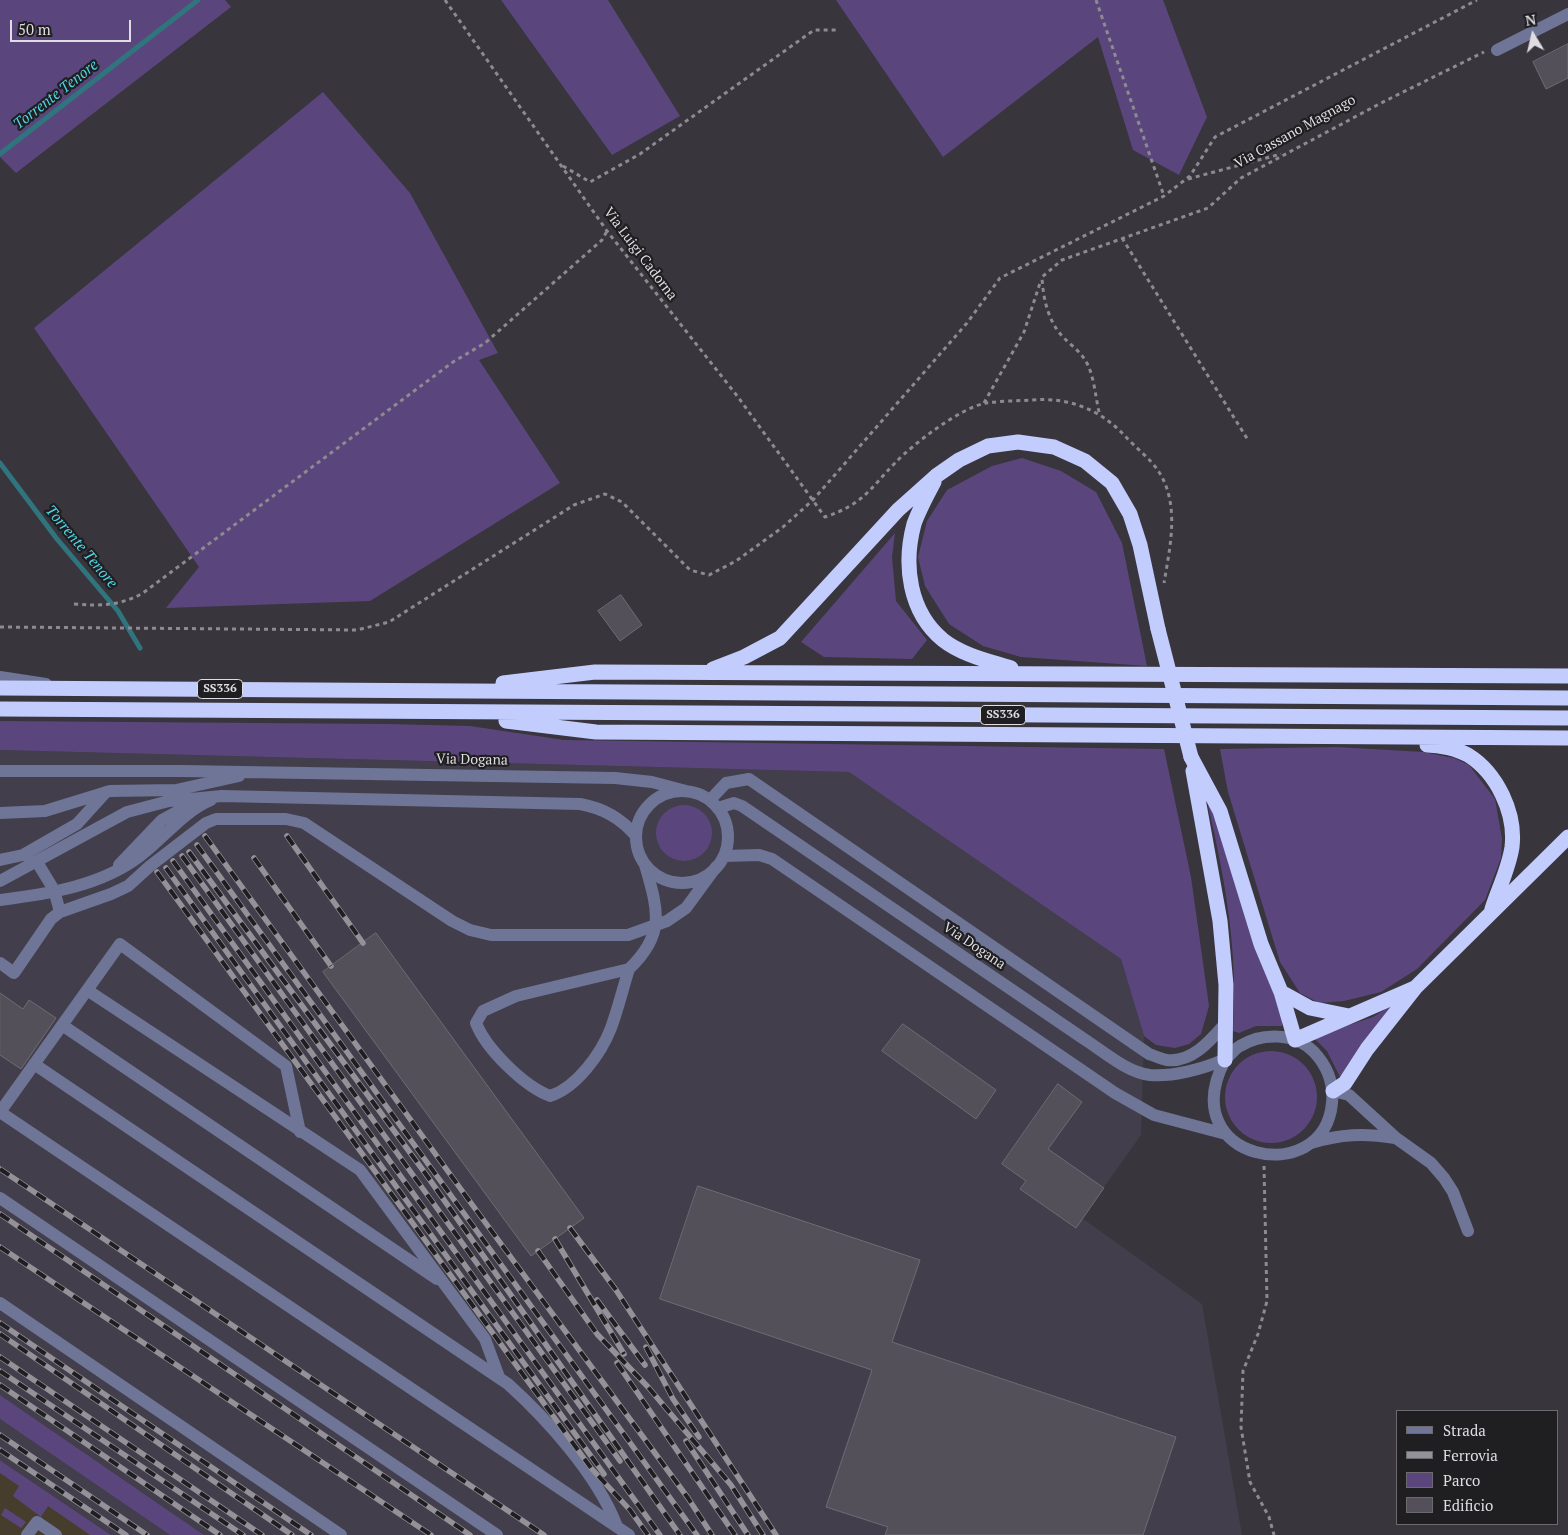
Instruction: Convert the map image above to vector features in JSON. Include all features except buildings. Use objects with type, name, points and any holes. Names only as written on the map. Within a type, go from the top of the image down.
[{"type":"highway","points":[[702,672],[744,657],[780,638],[898,510],[936,476],[959,460],[988,446],[1018,442],[1054,447],[1085,461],[1112,483],[1130,514],[1140,545],[1158,628],[1191,757],[1220,921],[1226,985],[1222,1061]]},
{"type":"highway","points":[[936,476],[914,524],[908,563],[912,590],[922,618],[944,641],[969,654],[1023,673]]},
{"type":"highway","points":[[440,690],[595,672],[1568,676]]},
{"type":"highway","name":"SS336","points":[[0,688],[1568,698]]},
{"type":"highway","name":"SS336","points":[[0,709],[1568,718]]},
{"type":"highway","points":[[438,712],[596,732],[1568,738]]},
{"type":"highway","points":[[1300,736],[1439,745],[1468,755],[1495,780],[1510,812],[1512,847],[1490,913]]},
{"type":"highway","points":[[1191,757],[1220,811],[1261,944],[1281,992],[1296,1040],[1416,988]]},
{"type":"highway","points":[[1333,1091],[1345,1083],[1367,1049],[1416,988],[1568,837]]},
{"type":"highway","points":[[1281,992],[1310,1008],[1349,1016]]},
{"type":"street","points":[[1496,50],[1568,14]]},
{"type":"street","points":[[0,676],[15,677],[63,688]]},
{"type":"street","name":"Via Dogana","points":[[0,771],[182,771],[615,778],[652,782],[686,791],[714,804],[734,803],[748,810],[1127,1067],[1140,1072],[1159,1075],[1187,1071],[1222,1061]]},
{"type":"street","name":"Via Dogana","points":[[0,813],[45,811],[106,792],[176,790],[256,772]]},
{"type":"street","points":[[0,963],[14,973],[51,919],[60,912],[128,886],[150,866],[206,823],[216,819],[295,820],[318,831],[463,927],[491,934],[620,936],[656,926],[686,908],[724,856],[728,834],[725,819],[714,804],[726,783],[749,779],[1149,1054],[1168,1060],[1222,1061]]},
{"type":"street","points":[[629,969],[516,996],[483,1011],[476,1023],[511,1070],[537,1091],[550,1096],[560,1093],[572,1083],[590,1061],[610,1029],[629,969],[653,940],[656,926],[654,898],[645,865],[637,850],[636,836],[642,814],[652,802],[670,792],[686,791]]},
{"type":"street","points":[[0,860],[23,855],[77,824],[106,792]]},
{"type":"street","points":[[0,881],[127,812],[163,802],[222,796],[580,804],[603,810],[628,827],[636,836]]},
{"type":"street","points":[[0,900],[92,882],[111,875],[140,857],[199,806],[222,796]]},
{"type":"street","points":[[724,856],[759,855],[772,859],[1115,1093],[1154,1115],[1226,1134]]},
{"type":"street","points":[[37,862],[54,890],[60,912]]},
{"type":"street","points":[[645,865],[660,877],[686,883],[708,875],[716,867]]},
{"type":"street","points":[[300,1132],[286,1066],[120,944],[0,1112],[616,1524],[629,1535]]},
{"type":"street","points":[[87,990],[360,1170],[485,1339],[500,1377]]},
{"type":"street","points":[[1168,1060],[1188,1056],[1206,1046],[1225,1024]]},
{"type":"street","points":[[62,1025],[444,1284]]},
{"type":"street","points":[[1309,1144],[1323,1129],[1331,1111],[1333,1091],[1329,1075],[1322,1060],[1310,1048],[1296,1040],[1276,1036],[1257,1038],[1239,1046],[1222,1061],[1216,1078],[1213,1097],[1216,1116],[1226,1134],[1237,1144],[1250,1151],[1264,1155],[1280,1156],[1331,1137],[1366,1134],[1396,1138]]},
{"type":"street","points":[[34,1064],[500,1377],[517,1392],[560,1438],[608,1503],[616,1524]]},
{"type":"street","points":[[1333,1091],[1349,1095],[1396,1138],[1431,1163],[1453,1192],[1468,1231]]},
{"type":"street","points":[[0,1198],[497,1535]]},
{"type":"street","points":[[0,1303],[341,1535]]},
{"type":"street","points":[[27,1535],[36,1522],[56,1535]]},
{"type":"path","name":"Via Luigi Cadorna","points":[[445,0],[607,231],[738,397],[825,517],[846,510],[865,497],[896,461],[951,418],[984,404]]},
{"type":"path","points":[[1096,0],[1164,196]]},
{"type":"path","points":[[0,627],[357,630],[389,622],[574,505],[606,494],[622,502],[690,570],[709,575],[736,561],[784,527],[813,500],[967,324],[1000,278],[1164,196],[1186,180],[1215,138],[1477,0]]},
{"type":"path","points":[[560,164],[590,182],[640,154],[814,30],[836,30]]},
{"type":"path","name":"Via Cassano Magnago","points":[[1042,277],[1062,260],[1208,208],[1241,178],[1286,153],[1399,94],[1488,51],[1496,50]]},
{"type":"path","points":[[1186,180],[1286,153]]},
{"type":"path","points":[[74,604],[98,606],[116,604],[128,601],[143,593],[199,549],[453,362],[485,343],[602,240],[607,231]]},
{"type":"path","points":[[1122,238],[1248,440]]},
{"type":"path","points":[[984,404],[1024,332],[1042,277]]},
{"type":"path","points":[[1042,277],[1043,296],[1051,317],[1062,336],[1084,357],[1090,373],[1099,412]]},
{"type":"path","points":[[984,404],[1037,399],[1068,401],[1099,412],[1160,472],[1171,505],[1173,528],[1163,592]]},
{"type":"path","points":[[1264,1155],[1267,1301],[1258,1334],[1243,1372],[1241,1427],[1250,1482],[1269,1517],[1274,1535]]},
{"type":"shaded area","points":[[0,750],[849,772],[1121,959],[1144,1036],[1141,1135],[1082,1218],[1202,1304],[1242,1535],[204,1535],[0,1395]]},
{"type":"shaded area","points":[[0,1419],[170,1535],[111,1535],[0,1460]]},
{"type":"shaded area","points":[[0,1460],[111,1535],[0,1535]]},
{"type":"green space","points":[[0,0],[225,0],[231,7],[16,173],[0,157]]},
{"type":"green space","points":[[501,0],[608,0],[680,116],[612,155]]},
{"type":"green space","points":[[836,0],[1163,0],[1207,117],[1179,175],[1133,150],[1098,37],[943,157]]},
{"type":"green space","points":[[323,92],[410,193],[498,353],[479,360],[560,483],[370,601],[166,608],[199,567],[34,328]]},
{"type":"green space","points":[[1022,458],[1061,471],[1096,492],[1122,543],[1147,666],[1021,657],[983,646],[949,624],[925,586],[918,557],[927,521],[947,490],[992,466]]},
{"type":"green space","points":[[895,533],[892,557],[896,601],[927,640],[912,659],[824,657],[801,642]]},
{"type":"green space","points":[[0,721],[388,724],[470,726],[564,740],[1164,749],[1191,877],[1209,1006],[1201,1034],[1189,1044],[1175,1048],[1156,1045],[1144,1036],[1121,959],[849,772],[0,750]]},
{"type":"green space","points":[[1337,747],[1423,752],[1454,758],[1469,765],[1495,799],[1502,839],[1501,858],[1485,900],[1417,969],[1381,992],[1344,1001],[1319,1003],[1300,993],[1280,962],[1228,792],[1220,749]]},
{"type":"green space","points":[[684,805],[695,807],[704,813],[710,822],[712,833],[710,844],[704,853],[695,859],[684,861],[673,859],[664,853],[658,844],[656,833],[658,822],[664,813],[673,807]]},
{"type":"green space","points":[[1208,806],[1212,806],[1282,1019],[1282,1026],[1256,1026],[1239,1033],[1233,1031],[1234,973],[1229,917]]},
{"type":"green space","points":[[1398,1001],[1340,1077],[1327,1051],[1313,1037],[1373,1017]]},
{"type":"green space","points":[[1271,1051],[1288,1055],[1303,1065],[1313,1080],[1317,1097],[1313,1114],[1303,1129],[1288,1139],[1271,1143],[1254,1139],[1239,1129],[1229,1114],[1225,1097],[1229,1080],[1239,1065],[1254,1055]]},
{"type":"green space","points":[[0,1395],[204,1535],[170,1535],[0,1419]]},
{"type":"green space","points":[[0,1460],[111,1535],[90,1535],[48,1506],[41,1517],[13,1496],[19,1486],[0,1473]]},
{"type":"green space","points":[[5,1508],[26,1522],[21,1528],[1,1515]]},
{"type":"waterway","name":"Torrente Tenore","points":[[0,154],[198,0]]},
{"type":"waterway","name":"Torrente Tenore","points":[[0,463],[57,539],[118,611],[140,648]]},
{"type":"railway","points":[[205,836],[688,1498],[712,1535]]},
{"type":"railway","points":[[287,836],[363,943]]},
{"type":"railway","points":[[197,845],[697,1535]]},
{"type":"railway","points":[[189,852],[425,1173],[680,1535]]},
{"type":"railway","points":[[182,856],[620,1461]]},
{"type":"railway","points":[[254,858],[331,966]]},
{"type":"railway","points":[[173,861],[660,1535]]},
{"type":"railway","points":[[166,868],[604,1474]]},
{"type":"railway","points":[[157,872],[591,1468],[630,1510],[648,1535]]},
{"type":"railway","points":[[0,1169],[544,1535]]},
{"type":"railway","points":[[0,1214],[470,1535]]},
{"type":"railway","points":[[570,1228],[616,1290],[776,1535]]},
{"type":"railway","points":[[555,1239],[624,1354]]},
{"type":"railway","points":[[0,1247],[431,1535]]},
{"type":"railway","points":[[538,1251],[597,1334],[648,1387],[731,1485],[763,1535]]},
{"type":"railway","points":[[597,1300],[645,1365]]},
{"type":"railway","points":[[0,1323],[311,1535]]},
{"type":"railway","points":[[0,1334],[292,1535]]},
{"type":"railway","points":[[646,1347],[673,1399],[699,1437]]},
{"type":"railway","points":[[0,1357],[262,1535]]},
{"type":"railway","points":[[617,1363],[735,1535]]},
{"type":"railway","points":[[0,1371],[243,1535]]},
{"type":"railway","points":[[0,1385],[220,1535]]},
{"type":"railway","points":[[0,1435],[147,1535]]},
{"type":"railway","points":[[686,1441],[748,1535]]},
{"type":"railway","points":[[0,1450],[126,1535]]}]
